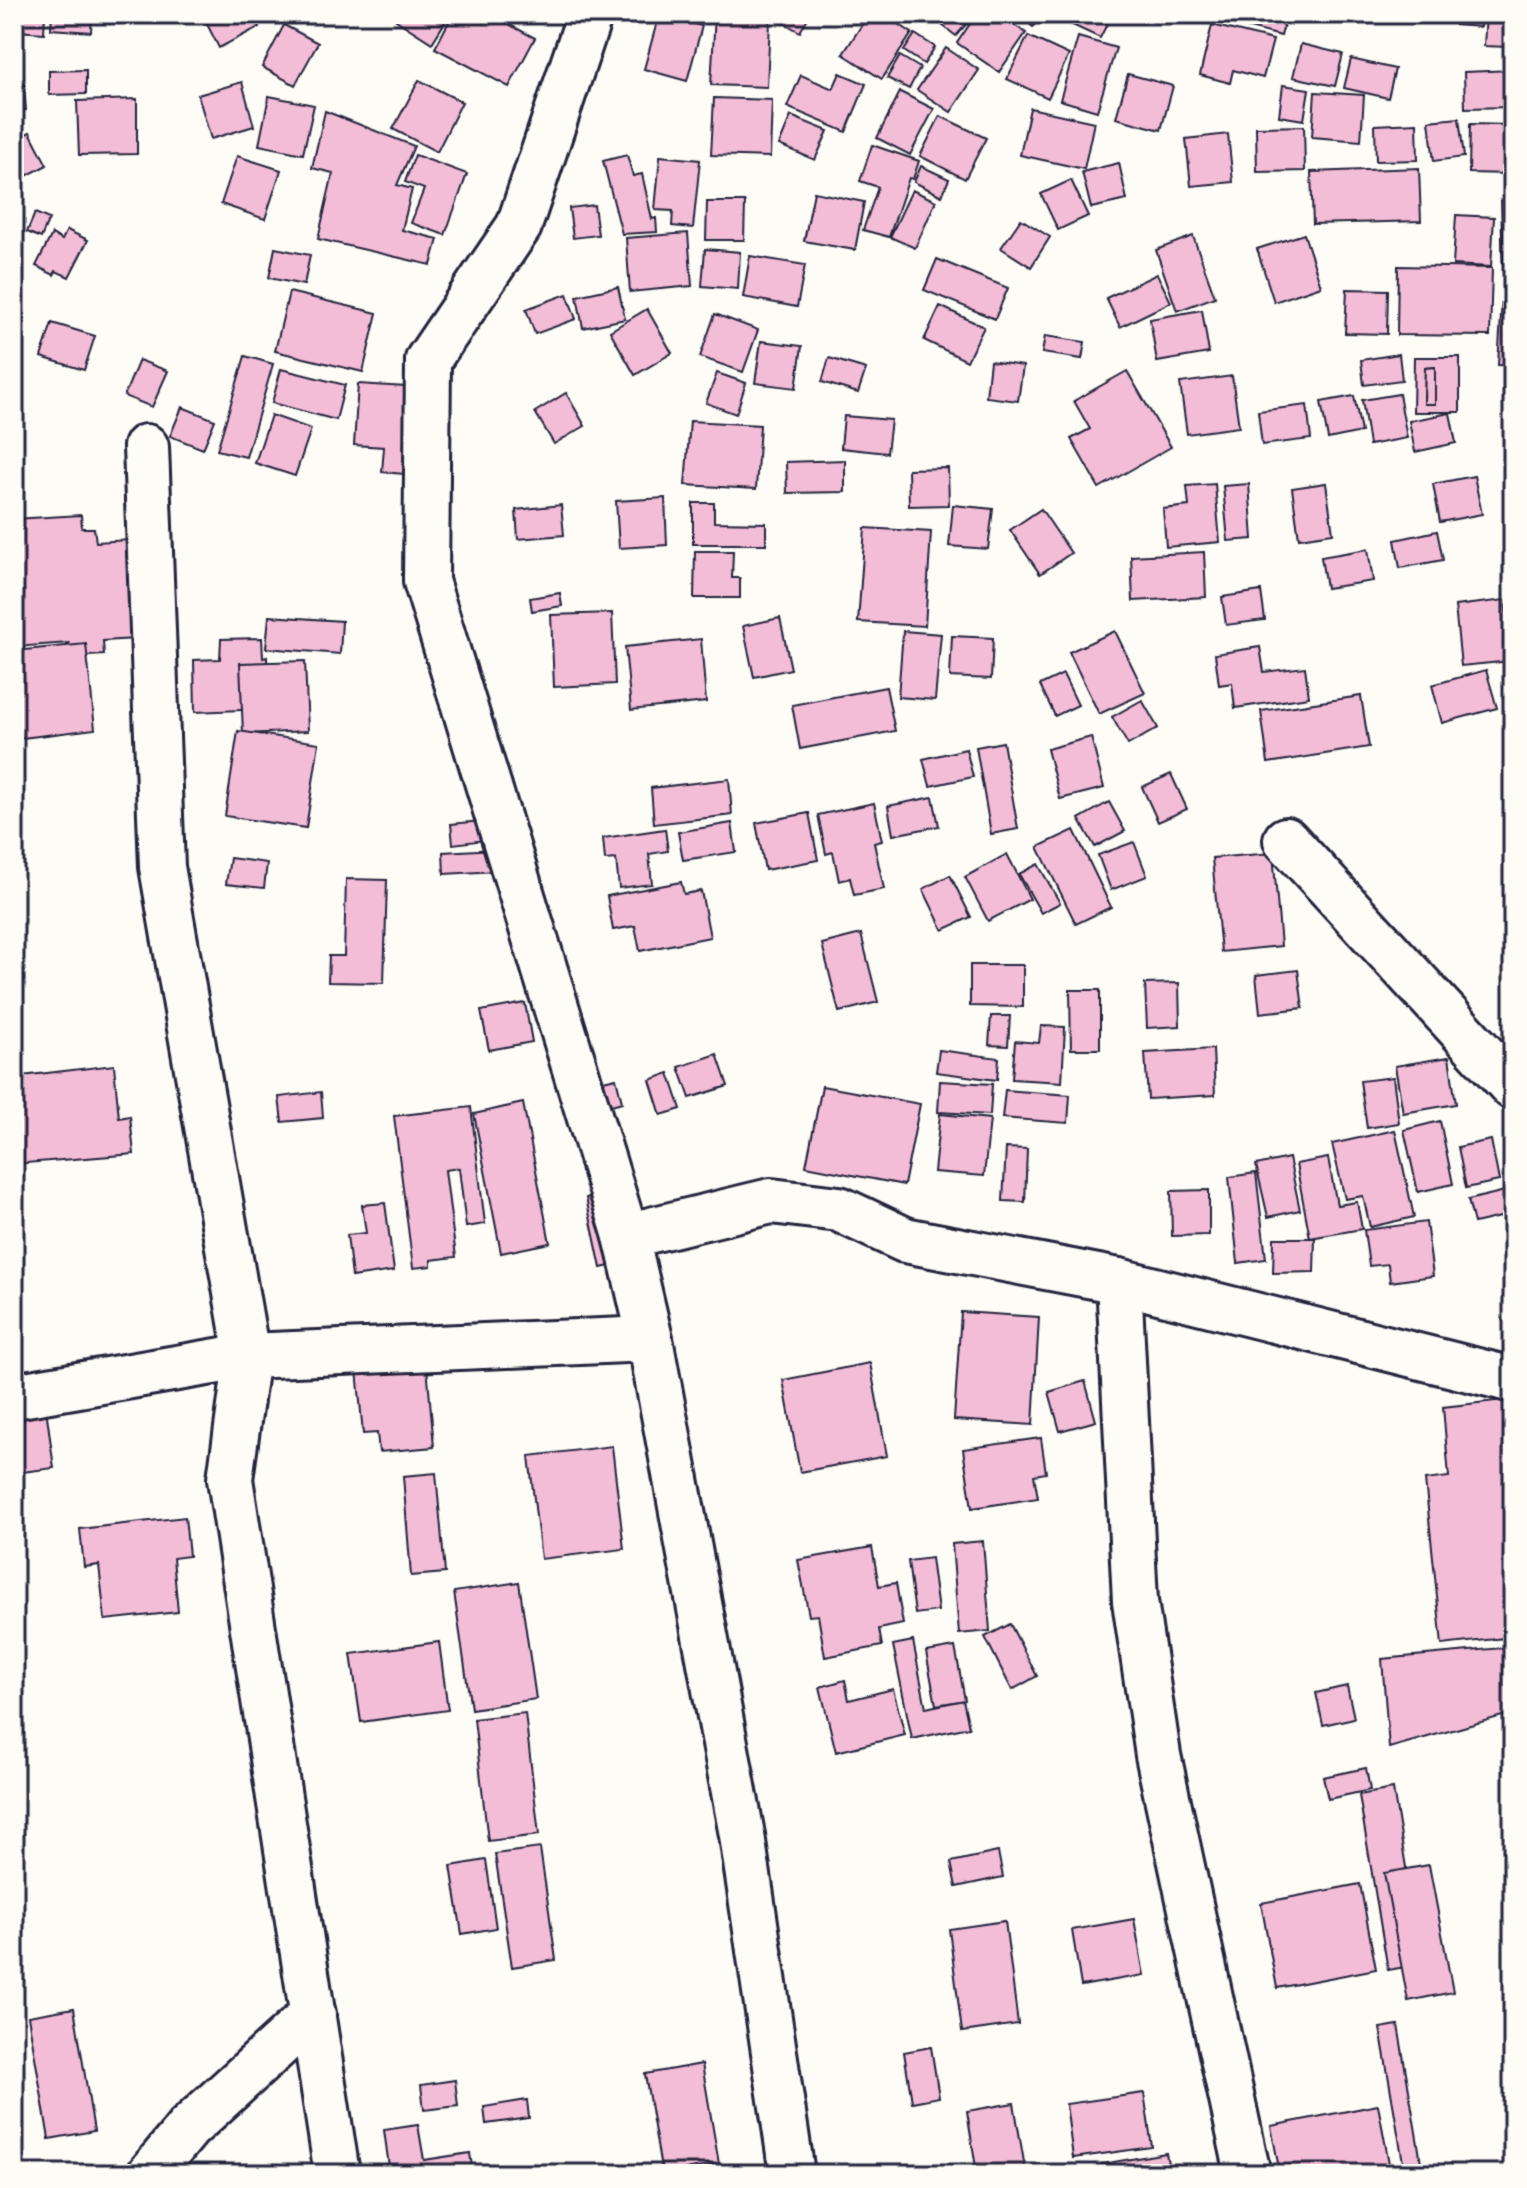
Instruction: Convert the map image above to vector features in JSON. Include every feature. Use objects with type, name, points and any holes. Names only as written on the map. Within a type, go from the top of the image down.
[{"type":"street","points":[[590,14],[519,226],[428,360],[426,581],[626,1236],[650,1339],[742,1835],[792,2174]]},
{"type":"street","points":[[146,447],[162,867],[247,1356],[230,1479],[337,2174]]},
{"type":"street","points":[[1286,840],[1513,1087]]},
{"type":"street","points":[[626,1236],[771,1201],[839,1209],[905,1240],[1119,1281],[1513,1380]]},
{"type":"street","points":[[1119,1281],[1135,1601],[1158,1755],[1248,2174]]},
{"type":"street","points":[[14,1396],[247,1356],[650,1339]]},
{"type":"street","points":[[150,2174],[188,2128],[313,2014]]},
{"type":"building","points":[[18,14],[45,14],[44,33],[17,31]]},
{"type":"building","points":[[52,14],[92,14],[91,32],[51,29]]},
{"type":"building","points":[[202,14],[253,14],[259,27],[219,48]]},
{"type":"building","points":[[400,14],[450,14],[432,43],[396,20]]},
{"type":"building","points":[[453,14],[489,14],[535,38],[509,87],[435,48]]},
{"type":"building","points":[[715,14],[737,14],[770,21],[767,87],[711,85]]},
{"type":"building","points":[[768,14],[810,14],[800,32]]},
{"type":"building","points":[[869,14],[883,14],[912,33],[882,79],[843,54]]},
{"type":"building","points":[[936,14],[975,14],[956,36],[933,18]]},
{"type":"building","points":[[994,14],[1026,33],[999,72],[957,43],[976,15],[988,23]]},
{"type":"building","points":[[1019,14],[1046,14],[1033,27]]},
{"type":"building","points":[[1073,14],[1112,14],[1100,38],[1068,23]]},
{"type":"building","points":[[1233,14],[1287,14],[1281,36],[1230,23]]},
{"type":"building","points":[[1409,14],[1437,14],[1435,22]]},
{"type":"building","points":[[1456,14],[1481,14],[1480,27],[1455,25]]},
{"type":"building","points":[[1486,14],[1510,14],[1508,47],[1484,46]]},
{"type":"building","points":[[659,15],[702,26],[687,81],[644,69]]},
{"type":"building","points":[[284,25],[318,43],[295,85],[262,67]]},
{"type":"building","points":[[1212,25],[1273,40],[1263,78],[1233,70],[1230,83],[1200,75]]},
{"type":"building","points":[[915,34],[935,47],[924,64],[904,51]]},
{"type":"building","points":[[1028,36],[1069,55],[1048,98],[1007,79]]},
{"type":"building","points":[[1078,37],[1116,48],[1097,111],[1060,100]]},
{"type":"building","points":[[1301,44],[1343,54],[1335,86],[1293,77]]},
{"type":"building","points":[[946,48],[979,70],[951,112],[917,90]]},
{"type":"building","points":[[900,56],[920,68],[909,89],[887,78]]},
{"type":"building","points":[[1351,59],[1395,69],[1388,98],[1344,88]]},
{"type":"building","points":[[22,64],[26,110],[14,111],[14,65]]},
{"type":"building","points":[[86,70],[86,94],[49,95],[49,71]]},
{"type":"building","points":[[1513,70],[1513,107],[1465,108],[1464,72]]},
{"type":"building","points":[[840,73],[866,84],[846,132],[787,107],[801,75],[833,89]]},
{"type":"building","points":[[1128,74],[1173,86],[1161,130],[1116,118]]},
{"type":"building","points":[[419,80],[462,102],[437,152],[393,129]]},
{"type":"building","points":[[242,82],[254,126],[211,139],[198,95]]},
{"type":"building","points":[[1283,85],[1309,89],[1304,120],[1279,116]]},
{"type":"building","points":[[900,92],[934,109],[910,155],[877,138]]},
{"type":"building","points":[[1315,92],[1364,95],[1361,141],[1312,137]]},
{"type":"building","points":[[269,96],[314,105],[303,154],[259,145]]},
{"type":"building","points":[[714,98],[772,100],[770,157],[711,155]]},
{"type":"building","points":[[137,99],[137,154],[79,155],[77,101]]},
{"type":"building","points":[[1030,108],[1094,122],[1084,169],[1020,155]]},
{"type":"building","points":[[325,111],[414,146],[397,185],[412,189],[402,230],[438,239],[431,265],[318,239],[333,173],[312,168]]},
{"type":"building","points":[[791,116],[828,131],[815,160],[779,145]]},
{"type":"building","points":[[940,116],[986,138],[965,179],[920,156]]},
{"type":"building","points":[[1459,118],[1464,157],[1434,161],[1429,121]]},
{"type":"building","points":[[1417,123],[1418,160],[1376,161],[1375,125]]},
{"type":"building","points":[[1470,124],[1511,125],[1510,174],[1469,173]]},
{"type":"building","points":[[1304,126],[1305,171],[1257,172],[1256,127]]},
{"type":"building","points":[[30,132],[47,165],[17,181],[14,175],[14,141]]},
{"type":"building","points":[[1228,134],[1233,182],[1191,186],[1186,139]]},
{"type":"building","points":[[872,145],[919,161],[913,179],[909,178],[889,237],[863,230],[878,187],[860,181]]},
{"type":"building","points":[[415,155],[467,174],[445,235],[411,223],[424,189],[405,182]]},
{"type":"building","points":[[627,155],[633,176],[642,174],[652,219],[656,218],[657,232],[622,234],[603,161]]},
{"type":"building","points":[[237,156],[281,170],[265,219],[221,204]]},
{"type":"building","points":[[660,156],[700,160],[693,228],[672,226],[673,211],[655,210]]},
{"type":"building","points":[[1119,163],[1127,200],[1091,208],[1082,172]]},
{"type":"building","points":[[921,166],[949,179],[942,196],[914,182]]},
{"type":"building","points":[[1419,168],[1421,221],[1313,224],[1311,172]]},
{"type":"building","points":[[1071,180],[1088,216],[1058,230],[1041,194]]},
{"type":"building","points":[[912,190],[936,201],[915,248],[890,237]]},
{"type":"building","points":[[814,192],[864,202],[855,250],[804,241]]},
{"type":"building","points":[[1501,200],[1513,200],[1513,262],[1503,263]]},
{"type":"building","points":[[707,202],[745,202],[744,240],[706,240]]},
{"type":"building","points":[[594,205],[598,235],[573,238],[569,208]]},
{"type":"building","points":[[35,213],[49,219],[41,238],[27,232]]},
{"type":"building","points":[[1456,215],[1494,217],[1491,267],[1453,265]]},
{"type":"building","points":[[1021,219],[1050,237],[1031,267],[1001,248]]},
{"type":"building","points":[[67,230],[88,240],[69,277],[56,271],[54,275],[36,266],[52,234],[62,240]]},
{"type":"building","points":[[688,233],[692,286],[630,292],[626,238]]},
{"type":"building","points":[[1304,234],[1321,286],[1274,302],[1257,249]]},
{"type":"building","points":[[1193,236],[1215,297],[1177,311],[1156,250]]},
{"type":"building","points":[[275,248],[310,255],[304,285],[269,278]]},
{"type":"building","points":[[705,249],[740,252],[738,289],[702,286]]},
{"type":"building","points":[[750,256],[805,265],[797,307],[743,297]]},
{"type":"building","points":[[937,259],[1008,288],[995,319],[924,290]]},
{"type":"building","points":[[1398,266],[1492,268],[1490,336],[1397,335]]},
{"type":"building","points":[[1157,274],[1171,302],[1120,327],[1106,298]]},
{"type":"building","points":[[14,284],[24,287],[14,315]]},
{"type":"building","points":[[618,287],[625,319],[583,328],[577,296]]},
{"type":"building","points":[[1347,289],[1388,290],[1387,334],[1345,333]]},
{"type":"building","points":[[289,292],[377,313],[363,372],[275,351]]},
{"type":"building","points":[[567,294],[576,319],[535,334],[526,309]]},
{"type":"building","points":[[1502,299],[1513,300],[1513,366],[1498,365]]},
{"type":"building","points":[[940,306],[984,327],[967,361],[924,340]]},
{"type":"building","points":[[647,309],[672,353],[635,375],[610,331]]},
{"type":"building","points":[[1202,310],[1209,353],[1157,362],[1150,319]]},
{"type":"building","points":[[715,314],[758,330],[743,372],[700,357]]},
{"type":"building","points":[[52,323],[95,336],[84,370],[41,357]]},
{"type":"building","points":[[1045,336],[1085,342],[1082,359],[1042,353]]},
{"type":"building","points":[[761,341],[802,346],[796,388],[755,383]]},
{"type":"building","points":[[1399,354],[1402,380],[1364,385],[1361,360]]},
{"type":"building","points":[[245,356],[273,364],[246,457],[217,450]]},
{"type":"building","points":[[1414,357],[1460,357],[1460,412],[1413,412]],"holes":[[[1435,367],[1435,404],[1424,404],[1425,368]]]},
{"type":"building","points":[[829,358],[866,369],[858,393],[822,382]]},
{"type":"building","points":[[139,360],[168,371],[152,407],[124,396]]},
{"type":"building","points":[[990,361],[1023,366],[1018,401],[986,397]]},
{"type":"building","points":[[1435,367],[1435,404],[1424,404],[1425,368]]},
{"type":"building","points":[[281,369],[345,385],[336,420],[272,403]]},
{"type":"building","points":[[1127,371],[1171,447],[1099,488],[1071,439],[1090,429],[1074,401]]},
{"type":"building","points":[[717,373],[746,383],[736,414],[706,403]]},
{"type":"building","points":[[1232,376],[1239,427],[1187,434],[1180,383]]},
{"type":"building","points":[[358,384],[422,388],[416,475],[382,472],[384,447],[354,445]]},
{"type":"building","points":[[566,393],[585,426],[554,444],[535,412]]},
{"type":"building","points":[[1399,394],[1407,438],[1369,445],[1362,400]]},
{"type":"building","points":[[1354,396],[1361,432],[1328,439],[1321,402]]},
{"type":"building","points":[[1307,405],[1311,439],[1262,445],[1258,411]]},
{"type":"building","points":[[182,407],[215,420],[203,449],[170,436]]},
{"type":"building","points":[[1450,413],[1456,443],[1415,452],[1409,421]]},
{"type":"building","points":[[271,415],[311,429],[295,476],[255,463]]},
{"type":"building","points":[[844,416],[891,420],[887,453],[841,448]]},
{"type":"building","points":[[690,421],[760,425],[756,489],[685,485]]},
{"type":"building","points":[[845,460],[845,492],[787,493],[786,462]]},
{"type":"building","points":[[948,468],[949,505],[909,506],[908,469]]},
{"type":"building","points":[[1474,476],[1482,514],[1440,522],[1433,484]]},
{"type":"building","points":[[1326,483],[1333,533],[1299,538],[1292,488]]},
{"type":"building","points":[[1215,484],[1220,542],[1166,547],[1163,509],[1189,506],[1187,486]]},
{"type":"building","points":[[1249,484],[1253,539],[1228,541],[1223,486]]},
{"type":"building","points":[[665,498],[667,545],[619,548],[616,501]]},
{"type":"building","points":[[693,503],[714,503],[714,522],[766,523],[766,544],[693,544]]},
{"type":"building","points":[[561,505],[564,535],[518,539],[516,510]]},
{"type":"building","points":[[953,505],[993,509],[988,549],[949,546]]},
{"type":"building","points":[[1041,509],[1071,553],[1040,574],[1010,530]]},
{"type":"building","points":[[81,515],[82,528],[94,528],[96,542],[129,540],[135,639],[103,641],[104,655],[70,657],[69,643],[14,647],[14,519]]},
{"type":"building","points":[[865,528],[931,532],[925,626],[858,622]]},
{"type":"building","points":[[1437,531],[1443,560],[1400,568],[1395,540]]},
{"type":"building","points":[[1368,549],[1373,581],[1326,588],[1321,557]]},
{"type":"building","points":[[695,551],[733,551],[732,578],[740,578],[740,598],[694,598]]},
{"type":"building","points":[[1204,552],[1206,597],[1133,601],[1131,556]]},
{"type":"building","points":[[1261,591],[1265,620],[1226,625],[1222,597]]},
{"type":"building","points":[[560,593],[562,606],[532,611],[530,598]]},
{"type":"building","points":[[1505,600],[1511,661],[1461,666],[1455,606]]},
{"type":"building","points":[[612,613],[615,684],[554,687],[551,615]]},
{"type":"building","points":[[269,616],[342,621],[340,654],[266,648]]},
{"type":"building","points":[[780,618],[791,669],[754,677],[743,626]]},
{"type":"building","points":[[903,631],[941,634],[935,700],[898,697]]},
{"type":"building","points":[[1115,631],[1145,693],[1099,714],[1069,652]]},
{"type":"building","points":[[952,636],[993,638],[991,679],[950,677]]},
{"type":"building","points":[[262,638],[263,658],[267,657],[268,709],[195,712],[194,660],[220,659],[221,639]]},
{"type":"building","points":[[701,639],[706,702],[631,710],[625,647]]},
{"type":"building","points":[[86,644],[95,729],[14,739],[14,651]]},
{"type":"building","points":[[1260,647],[1264,672],[1305,667],[1309,697],[1235,708],[1232,683],[1219,685],[1215,654]]},
{"type":"building","points":[[305,661],[308,731],[243,734],[240,663]]},
{"type":"building","points":[[1486,670],[1497,708],[1442,723],[1432,685]]},
{"type":"building","points":[[1063,674],[1078,705],[1055,716],[1040,685]]},
{"type":"building","points":[[886,687],[895,731],[800,749],[792,705]]},
{"type":"building","points":[[1361,696],[1369,747],[1268,763],[1261,711]]},
{"type":"building","points":[[1142,700],[1158,728],[1128,745],[1112,717]]},
{"type":"building","points":[[238,731],[319,743],[306,828],[225,816]]},
{"type":"building","points":[[1091,737],[1104,788],[1060,799],[1047,749]]},
{"type":"building","points":[[1003,742],[1018,829],[991,834],[976,747]]},
{"type":"building","points":[[966,749],[973,777],[930,786],[923,759]]},
{"type":"building","points":[[1171,774],[1187,809],[1158,822],[1142,787]]},
{"type":"building","points":[[729,779],[732,815],[654,824],[651,788]]},
{"type":"building","points":[[933,797],[939,826],[893,835],[888,806]]},
{"type":"building","points":[[1109,802],[1125,831],[1095,847],[1079,819]]},
{"type":"building","points":[[874,803],[882,841],[874,843],[884,889],[854,895],[850,878],[839,881],[833,852],[826,854],[818,815]]},
{"type":"building","points":[[809,813],[818,860],[765,870],[756,823]]},
{"type":"building","points":[[492,820],[494,839],[453,844],[451,824]]},
{"type":"building","points":[[732,823],[736,852],[683,860],[678,832]]},
{"type":"building","points":[[665,829],[668,851],[649,854],[652,884],[619,888],[616,859],[605,860],[603,838]]},
{"type":"building","points":[[1074,830],[1111,907],[1076,924],[1038,847]]},
{"type":"building","points":[[1134,842],[1147,876],[1111,890],[1098,855]]},
{"type":"building","points":[[496,849],[497,871],[444,874],[443,852]]},
{"type":"building","points":[[1273,853],[1281,946],[1221,952],[1212,858]]},
{"type":"building","points":[[1007,854],[1030,899],[988,921],[965,877]]},
{"type":"building","points":[[230,858],[267,863],[264,888],[226,884]]},
{"type":"building","points":[[1038,864],[1060,903],[1041,913],[1019,874]]},
{"type":"building","points":[[950,875],[971,917],[943,930],[923,889]]},
{"type":"building","points":[[346,879],[387,880],[384,983],[328,982],[329,956],[344,956]]},
{"type":"building","points":[[681,882],[684,894],[701,891],[710,937],[640,951],[635,926],[613,930],[607,896]]},
{"type":"building","points":[[861,934],[878,1002],[839,1012],[822,944]]},
{"type":"building","points":[[970,965],[1023,965],[1023,1007],[970,1006]]},
{"type":"building","points":[[1298,970],[1303,1008],[1260,1013],[1256,975]]},
{"type":"building","points":[[1179,983],[1180,1026],[1147,1028],[1145,984]]},
{"type":"building","points":[[1070,990],[1100,990],[1100,1049],[1071,1049]]},
{"type":"building","points":[[525,1003],[532,1042],[489,1050],[481,1011]]},
{"type":"building","points":[[991,1016],[1010,1016],[1008,1046],[989,1045]]},
{"type":"building","points":[[1041,1026],[1065,1027],[1062,1082],[1012,1079],[1015,1041],[1039,1043]]},
{"type":"building","points":[[1213,1049],[1215,1095],[1148,1099],[1145,1053]]},
{"type":"building","points":[[939,1050],[999,1058],[997,1080],[936,1072]]},
{"type":"building","points":[[717,1054],[728,1086],[690,1098],[679,1067]]},
{"type":"building","points":[[1449,1057],[1456,1104],[1403,1113],[1395,1066]]},
{"type":"building","points":[[114,1065],[119,1118],[130,1116],[134,1154],[14,1164],[14,1077]]},
{"type":"building","points":[[669,1073],[681,1109],[661,1115],[650,1080]]},
{"type":"building","points":[[1393,1077],[1399,1123],[1367,1128],[1360,1081]]},
{"type":"building","points":[[616,1078],[622,1102],[597,1109],[590,1084]]},
{"type":"building","points":[[940,1081],[992,1084],[990,1115],[938,1112]]},
{"type":"building","points":[[822,1086],[920,1104],[904,1185],[806,1166]]},
{"type":"building","points":[[1005,1090],[1070,1095],[1068,1123],[1002,1118]]},
{"type":"building","points":[[321,1092],[323,1118],[282,1122],[279,1097]]},
{"type":"building","points":[[523,1103],[550,1243],[501,1253],[474,1114]]},
{"type":"building","points":[[471,1107],[485,1224],[466,1227],[459,1168],[445,1170],[456,1257],[431,1260],[431,1266],[413,1268],[394,1116]]},
{"type":"building","points":[[940,1114],[990,1119],[984,1176],[934,1172]]},
{"type":"building","points":[[1440,1121],[1453,1184],[1418,1192],[1404,1130]]},
{"type":"building","points":[[1395,1130],[1414,1217],[1370,1227],[1363,1196],[1345,1199],[1332,1144]]},
{"type":"building","points":[[1491,1140],[1499,1181],[1466,1188],[1458,1147]]},
{"type":"building","points":[[1006,1148],[1027,1149],[1025,1202],[1003,1201]]},
{"type":"building","points":[[1289,1158],[1300,1210],[1268,1217],[1256,1165]]},
{"type":"building","points":[[1328,1158],[1337,1205],[1357,1202],[1362,1229],[1310,1238],[1296,1164]]},
{"type":"building","points":[[1256,1173],[1266,1259],[1238,1263],[1229,1177]]},
{"type":"building","points":[[634,1187],[649,1257],[601,1268],[586,1198]]},
{"type":"building","points":[[1513,1189],[1513,1214],[1474,1223],[1468,1200]]},
{"type":"building","points":[[1209,1190],[1209,1235],[1172,1236],[1171,1191]]},
{"type":"building","points":[[385,1203],[394,1271],[352,1277],[347,1235],[366,1233],[362,1205]]},
{"type":"building","points":[[1426,1222],[1433,1276],[1390,1282],[1388,1264],[1369,1266],[1364,1230]]},
{"type":"building","points":[[1274,1238],[1315,1238],[1314,1272],[1273,1273]]},
{"type":"building","points":[[961,1312],[1039,1317],[1033,1425],[954,1420]]},
{"type":"building","points":[[425,1343],[434,1447],[379,1452],[377,1433],[363,1434],[355,1348]]},
{"type":"building","points":[[870,1363],[887,1456],[800,1472],[783,1380]]},
{"type":"building","points":[[41,1371],[54,1468],[14,1473],[14,1375]]},
{"type":"building","points":[[1085,1381],[1096,1421],[1060,1431],[1049,1392]]},
{"type":"building","points":[[1513,1399],[1513,1637],[1442,1645],[1425,1480],[1449,1477],[1443,1407]]},
{"type":"building","points":[[1041,1438],[1046,1473],[1034,1475],[1038,1498],[972,1508],[963,1449]]},
{"type":"building","points":[[612,1446],[624,1549],[541,1559],[529,1456]]},
{"type":"building","points":[[436,1473],[445,1573],[411,1576],[403,1476]]},
{"type":"building","points":[[185,1517],[189,1556],[173,1558],[178,1612],[105,1620],[99,1565],[84,1567],[80,1529]]},
{"type":"building","points":[[983,1541],[990,1631],[959,1634],[952,1544]]},
{"type":"building","points":[[872,1547],[879,1586],[896,1583],[903,1624],[879,1629],[882,1646],[825,1657],[818,1615],[809,1616],[798,1560]]},
{"type":"building","points":[[931,1558],[938,1611],[915,1614],[908,1561]]},
{"type":"building","points":[[519,1582],[536,1699],[471,1709],[454,1592]]},
{"type":"building","points":[[1010,1624],[1037,1676],[1012,1690],[985,1637]]},
{"type":"building","points":[[913,1641],[926,1708],[963,1700],[969,1727],[912,1739],[893,1645]]},
{"type":"building","points":[[439,1642],[448,1710],[361,1722],[351,1654]]},
{"type":"building","points":[[955,1647],[965,1700],[936,1705],[926,1652]]},
{"type":"building","points":[[1513,1647],[1513,1713],[1389,1748],[1382,1659]]},
{"type":"building","points":[[845,1680],[849,1700],[893,1689],[905,1735],[836,1752],[820,1687]]},
{"type":"building","points":[[1347,1686],[1354,1718],[1323,1725],[1316,1693]]},
{"type":"building","points":[[525,1713],[539,1835],[488,1841],[474,1719]]},
{"type":"building","points":[[1366,1768],[1370,1790],[1328,1799],[1323,1777]]},
{"type":"building","points":[[1393,1789],[1422,1964],[1388,1970],[1359,1795]]},
{"type":"building","points":[[540,1848],[556,1960],[512,1967],[495,1854]]},
{"type":"building","points":[[998,1852],[1003,1877],[956,1887],[951,1862]]},
{"type":"building","points":[[486,1860],[496,1928],[462,1934],[451,1866]]},
{"type":"building","points":[[1429,1865],[1453,1992],[1408,2001],[1384,1873]]},
{"type":"building","points":[[1360,1884],[1376,1969],[1277,1988],[1261,1903]]},
{"type":"building","points":[[1134,1919],[1144,1975],[1081,1986],[1072,1930]]},
{"type":"building","points":[[1005,1921],[1018,2024],[962,2032],[949,1929]]},
{"type":"building","points":[[74,2008],[94,2131],[49,2139],[28,2016]]},
{"type":"building","points":[[1398,2025],[1423,2174],[1405,2174],[1380,2028]]},
{"type":"building","points":[[931,2047],[939,2097],[912,2102],[904,2052]]},
{"type":"building","points":[[702,2064],[719,2164],[662,2174],[645,2074]]},
{"type":"building","points":[[455,2080],[458,2106],[424,2110],[421,2085]]},
{"type":"building","points":[[1144,2093],[1152,2147],[1073,2158],[1066,2104]]},
{"type":"building","points":[[527,2100],[529,2118],[486,2124],[484,2107]]},
{"type":"building","points":[[1014,2103],[1026,2174],[977,2174],[967,2111]]},
{"type":"building","points":[[1378,2105],[1391,2174],[1280,2174],[1271,2126]]},
{"type":"building","points":[[418,2125],[424,2160],[470,2153],[473,2174],[390,2174],[384,2130]]},
{"type":"building","points":[[1166,2153],[1170,2174],[1104,2174],[1102,2164]]}]
